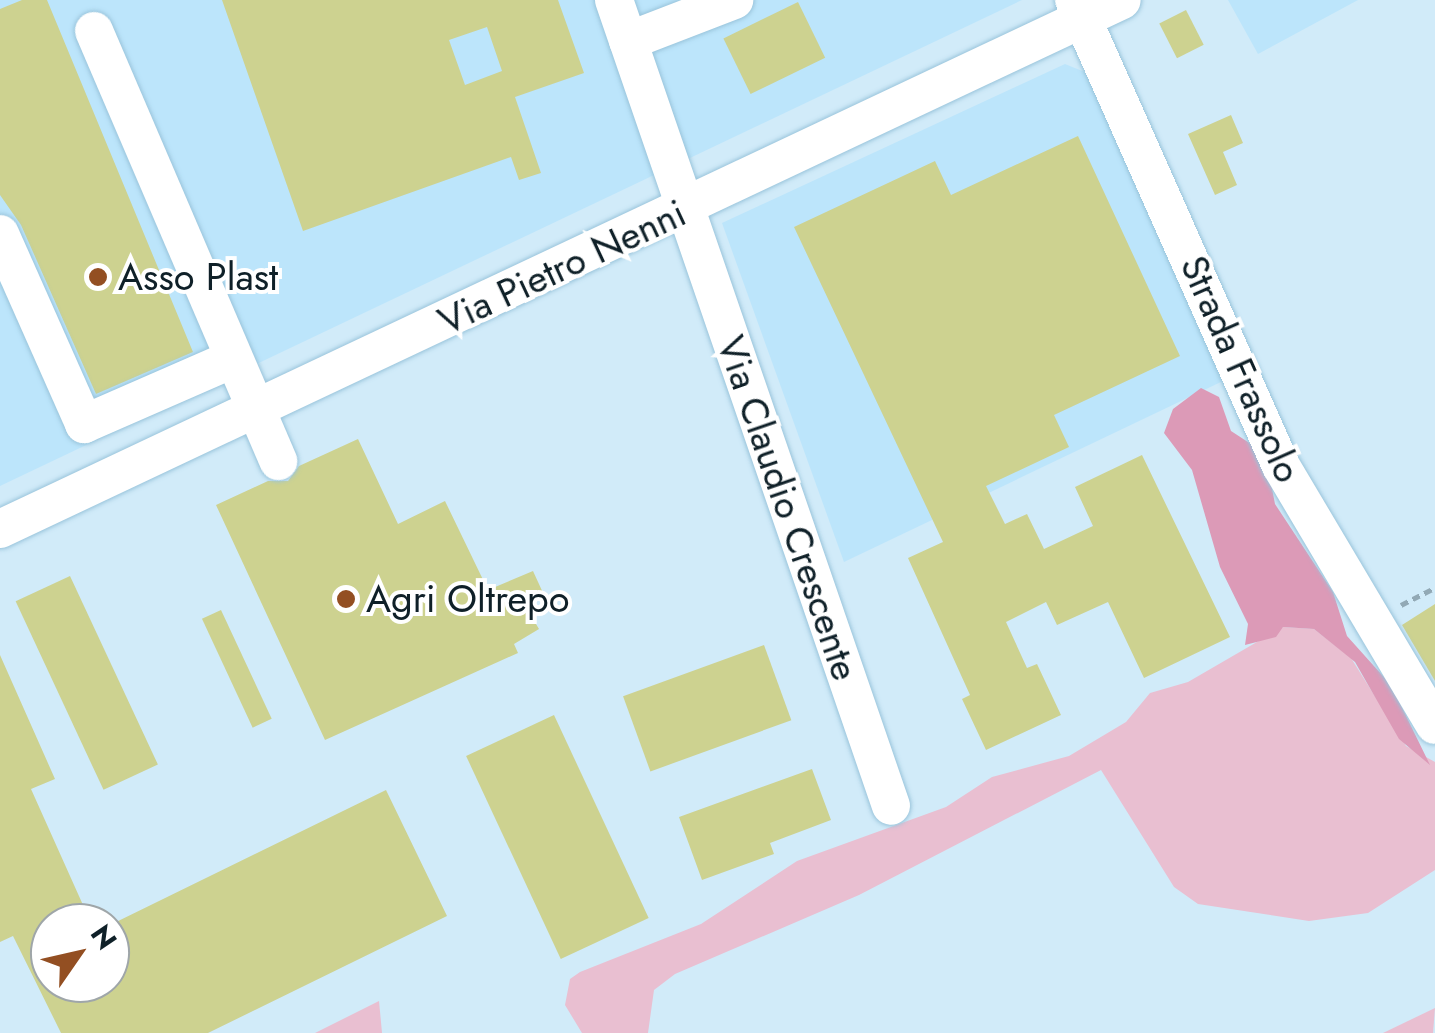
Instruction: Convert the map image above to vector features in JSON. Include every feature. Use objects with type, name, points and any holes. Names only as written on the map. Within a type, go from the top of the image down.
[{"type":"street","name":"Via Claudio Crescente","points":[[614,0],[890,806]]},
{"type":"street","points":[[628,41],[734,0]]},
{"type":"street","name":"Via Pietro Nenni","points":[[0,528],[686,210],[1078,10],[1122,0]]},
{"type":"street","name":"Strada Frassolo","points":[[1078,10],[1281,466],[1433,718]]},
{"type":"street","points":[[94,31],[278,461]]},
{"type":"street","points":[[0,234],[84,424],[233,359]]},
{"type":"shaded area","points":[[0,0],[1022,0],[0,486]]},
{"type":"shaded area","points":[[1228,0],[1358,0],[1258,54]]},
{"type":"shaded area","points":[[1065,64],[1097,77],[1223,381],[844,562],[722,223]]},
{"type":"shaded area","points":[[1201,388],[1219,397],[1231,431],[1251,444],[1269,473],[1275,504],[1333,592],[1347,636],[1391,685],[1430,765],[1399,739],[1355,662],[1314,629],[1283,627],[1276,637],[1245,645],[1248,624],[1220,567],[1192,470],[1164,433],[1173,409]]},
{"type":"shaded area","points":[[1283,627],[1314,629],[1351,658],[1406,746],[1435,762],[1435,870],[1368,913],[1309,921],[1198,904],[1174,887],[1101,770],[859,895],[675,974],[654,990],[648,1033],[582,1033],[565,1005],[570,979],[580,972],[701,924],[797,861],[946,807],[992,777],[1069,756],[1126,722],[1150,693],[1188,682]]},
{"type":"shaded area","points":[[379,1001],[382,1033],[315,1033]]},
{"type":"shaded area","points":[[1435,1008],[1433,1033],[1383,1033]]},
{"type":"building","name":"Asso Plast","points":[[22,0],[47,0],[193,352],[96,394],[21,225],[0,195],[0,9]]},
{"type":"building","points":[[222,0],[558,0],[584,73],[515,97],[541,173],[519,180],[511,157],[303,231]],"holes":[[[487,27],[502,71],[465,85],[449,40]]]},
{"type":"building","points":[[798,2],[825,58],[751,94],[723,38]]},
{"type":"building","points":[[1186,10],[1204,45],[1177,58],[1159,24]]},
{"type":"building","points":[[1231,115],[1243,143],[1223,152],[1237,185],[1215,195],[1188,134]]},
{"type":"building","points":[[1078,136],[1180,356],[1054,415],[1069,447],[986,486],[1005,524],[1027,514],[1044,549],[1093,526],[1075,487],[1142,455],[1230,637],[1144,678],[1108,602],[1057,625],[1046,602],[1006,622],[1027,668],[1037,664],[1061,715],[986,750],[962,699],[970,695],[908,558],[943,542],[794,227],[935,161],[951,195]]},
{"type":"building","name":"Agri Oltrepo","points":[[358,439],[398,524],[445,501],[488,590],[533,571],[544,595],[524,604],[539,629],[514,644],[518,653],[325,740],[216,505],[268,481],[288,481],[299,466]]},
{"type":"building","points":[[70,576],[158,765],[104,790],[16,601]]},
{"type":"building","points":[[1435,604],[1435,681],[1402,625]]},
{"type":"building","points":[[221,610],[272,719],[253,728],[202,619]]},
{"type":"building","points":[[764,645],[791,720],[650,771],[623,696]]},
{"type":"building","points":[[0,655],[55,779],[31,789],[82,903],[30,903],[30,970],[13,936],[0,942]]},
{"type":"building","points":[[554,715],[649,918],[561,959],[466,756]]},
{"type":"building","points":[[812,769],[831,820],[770,843],[774,854],[702,880],[679,817]]},
{"type":"building","points":[[386,790],[447,916],[208,1033],[61,1033],[46,1003],[130,1003],[130,915]]},
{"type":"place","name":"Asso Plast","points":[[98,277]]},
{"type":"place","name":"Agri Oltrepo","points":[[346,599]]}]
